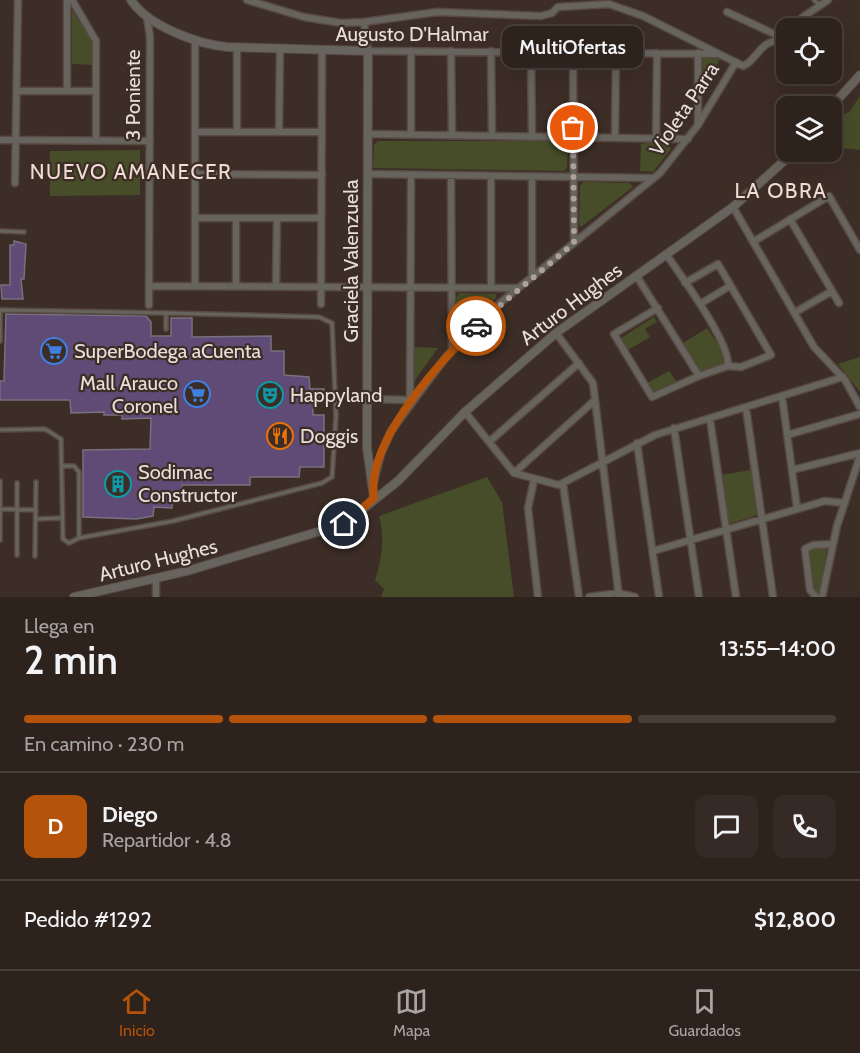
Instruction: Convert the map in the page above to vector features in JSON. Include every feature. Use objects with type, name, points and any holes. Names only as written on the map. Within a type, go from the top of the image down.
[{"type":"street","points":[[15,183],[18,0]]},
{"type":"street","points":[[66,0],[67,91]]},
{"type":"street","points":[[72,0],[96,41],[96,141]]},
{"type":"street","points":[[131,0],[147,17]]},
{"type":"street","points":[[247,0],[315,20],[364,22],[425,13],[541,16],[552,13],[558,3],[610,2],[743,66],[749,63],[768,43],[772,32]]},
{"type":"street","points":[[800,18],[817,3],[828,0]]},
{"type":"street","points":[[727,12],[776,33]]},
{"type":"street","name":"Augusto D'Halmar","points":[[147,17],[195,40],[237,47],[368,51],[720,54]]},
{"type":"street","name":"3 Poniente","points":[[147,17],[150,37],[149,305]]},
{"type":"street","name":"Graciela Valenzuela","points":[[364,22],[368,51],[367,458],[374,498]]},
{"type":"street","points":[[195,40],[195,286]]},
{"type":"street","points":[[768,43],[776,40]]},
{"type":"street","points":[[237,47],[237,132]]},
{"type":"street","points":[[279,132],[280,49]]},
{"type":"street","points":[[321,304],[322,50]]},
{"type":"street","points":[[411,51],[411,135]]},
{"type":"street","points":[[452,51],[452,135]]},
{"type":"street","points":[[491,51],[492,136]]},
{"type":"street","points":[[531,51],[532,136]]},
{"type":"street","points":[[573,51],[574,243]]},
{"type":"street","points":[[615,137],[616,52]]},
{"type":"street","points":[[656,138],[657,53]]},
{"type":"street","points":[[698,53],[698,125]]},
{"type":"street","name":"Violeta Parra","points":[[372,487],[387,440],[411,401],[452,350],[517,288],[653,178],[688,139],[736,62]]},
{"type":"street","points":[[841,96],[860,75]]},
{"type":"street","points":[[18,91],[96,91]]},
{"type":"street","points":[[196,132],[322,132]]},
{"type":"street","points":[[368,134],[688,139]]},
{"type":"street","points":[[0,140],[150,141]]},
{"type":"street","name":"Arturo Hughes","points":[[74,597],[156,579],[338,526],[398,481],[465,412],[556,333],[733,207],[783,162]]},
{"type":"street","points":[[150,174],[322,176]]},
{"type":"street","points":[[368,174],[653,178]]},
{"type":"street","points":[[367,399],[411,401],[411,175]]},
{"type":"street","points":[[451,176],[452,350]]},
{"type":"street","points":[[491,176],[491,288]]},
{"type":"street","points":[[532,177],[532,276]]},
{"type":"street","points":[[753,242],[829,196],[860,250]]},
{"type":"street","points":[[733,207],[817,352],[843,377],[860,407]]},
{"type":"street","points":[[195,218],[321,218]]},
{"type":"street","points":[[236,218],[236,286]]},
{"type":"street","points":[[276,286],[277,218]]},
{"type":"street","points":[[790,219],[839,303]]},
{"type":"street","points":[[666,254],[700,304],[728,355],[728,366]]},
{"type":"street","points":[[658,308],[614,334],[652,397],[699,376],[728,366],[741,367],[771,355],[718,264],[685,283]]},
{"type":"street","points":[[636,275],[699,376]]},
{"type":"street","points":[[149,285],[517,288]]},
{"type":"street","points":[[700,304],[730,286]]},
{"type":"street","points":[[794,313],[832,291]]},
{"type":"street","points":[[556,333],[592,380],[619,595]]},
{"type":"street","points":[[489,442],[579,363]]},
{"type":"street","points":[[465,412],[514,473],[554,485],[562,484],[637,443],[674,428],[843,377]]},
{"type":"street","points":[[782,396],[797,508]]},
{"type":"street","points":[[514,473],[595,400]]},
{"type":"street","points":[[746,408],[773,597]]},
{"type":"street","points":[[787,435],[860,414]]},
{"type":"street","points":[[710,419],[736,597]]},
{"type":"street","points":[[674,428],[699,597]]},
{"type":"street","points":[[637,443],[659,597]]},
{"type":"street","points":[[792,470],[860,454]]},
{"type":"street","points":[[822,597],[833,544],[860,454]]},
{"type":"street","points":[[534,480],[528,508],[538,597]]},
{"type":"street","points":[[562,484],[579,597]]},
{"type":"street","points":[[653,551],[797,508],[831,500],[845,503]]},
{"type":"street","points":[[816,597],[810,590],[805,549],[813,545],[833,544]]},
{"type":"street","points":[[156,579],[156,597]]},
{"type":"street","points":[[589,597],[619,595],[635,597]]},
{"type":"lane","points":[[0,231],[24,232]]},
{"type":"lane","points":[[0,341],[0,310],[319,316],[332,323],[336,416],[334,471],[332,477],[322,483],[173,521],[79,538],[73,543],[63,539],[61,439],[45,429],[0,430]]},
{"type":"lane","points":[[166,313],[166,329]]},
{"type":"lane","points":[[62,466],[74,466],[79,471],[79,538]]},
{"type":"lane","points":[[0,482],[0,540]]},
{"type":"lane","points":[[36,482],[36,555]]},
{"type":"lane","points":[[17,483],[17,555]]},
{"type":"lane","points":[[0,509],[36,510]]},
{"type":"lane","points":[[36,519],[61,518]]},
{"type":"green space","points":[[72,10],[92,40],[92,65],[72,64]]},
{"type":"green space","points":[[701,55],[720,59],[700,97]]},
{"type":"green space","points":[[860,96],[860,150],[842,148],[842,116],[850,111]]},
{"type":"green space","points":[[564,138],[568,142],[567,168],[564,171],[373,168],[374,145],[378,141],[529,141],[530,139]]},
{"type":"green space","points":[[668,143],[671,149],[653,172],[640,171],[641,144]]},
{"type":"green space","points":[[140,150],[140,195],[50,196],[50,151]]},
{"type":"green space","points":[[583,182],[630,183],[633,187],[581,227],[579,224],[580,186]]},
{"type":"green space","points":[[459,293],[496,294],[496,298],[457,336],[456,298]]},
{"type":"green space","points":[[654,317],[657,322],[645,329],[650,337],[628,350],[621,338]]},
{"type":"green space","points":[[707,328],[726,356],[727,363],[724,367],[702,373],[683,343]]},
{"type":"green space","points":[[414,347],[438,348],[413,383]]},
{"type":"green space","points":[[860,357],[860,392],[838,364]]},
{"type":"green space","points":[[669,371],[677,382],[689,375],[695,380],[654,395],[647,383]]},
{"type":"green space","points":[[751,470],[758,515],[728,524],[721,475]]},
{"type":"green space","points":[[487,477],[502,502],[514,597],[381,597],[384,589],[375,580],[382,548],[379,516]]},
{"type":"green space","points":[[824,545],[827,549],[819,595],[813,591],[808,554],[809,550]]},
{"type":"building","points":[[14,241],[26,244],[24,279],[21,279],[23,299],[2,299],[1,285],[10,285],[10,245],[14,245]]},
{"type":"building","points":[[6,314],[146,316],[151,322],[151,336],[171,336],[171,318],[192,318],[192,337],[271,336],[271,351],[284,351],[284,375],[309,377],[310,389],[324,389],[324,400],[313,400],[313,415],[324,415],[324,467],[300,467],[299,477],[250,477],[250,485],[182,485],[181,502],[172,502],[172,508],[154,507],[153,516],[136,519],[83,517],[83,450],[150,449],[151,418],[122,419],[122,415],[104,415],[104,412],[71,413],[70,400],[0,400],[0,381],[4,381]]},
{"type":"way so far","points":[[476,326],[500,303],[574,243],[573,128]]},
{"type":"place","name":"MultiOfertas","points":[[573,128]]},
{"type":"place","name":"SuperBodega aCuenta","points":[[54,351]]},
{"type":"place","name":"Mall Arauco Coronel","points":[[197,394]]},
{"type":"place","name":"Happyland","points":[[270,395]]},
{"type":"place","name":"Doggis","points":[[280,436]]},
{"type":"place","name":"Sodimac Constructor","points":[[118,484]]},
{"type":"district","name":"NUEVO AMANECER","points":[[131,171]]},
{"type":"district","name":"LA OBRA","points":[[781,190]]},
{"type":"route","points":[[344,524],[374,498],[372,487],[381,454],[395,425],[446,357],[476,326]]}]
